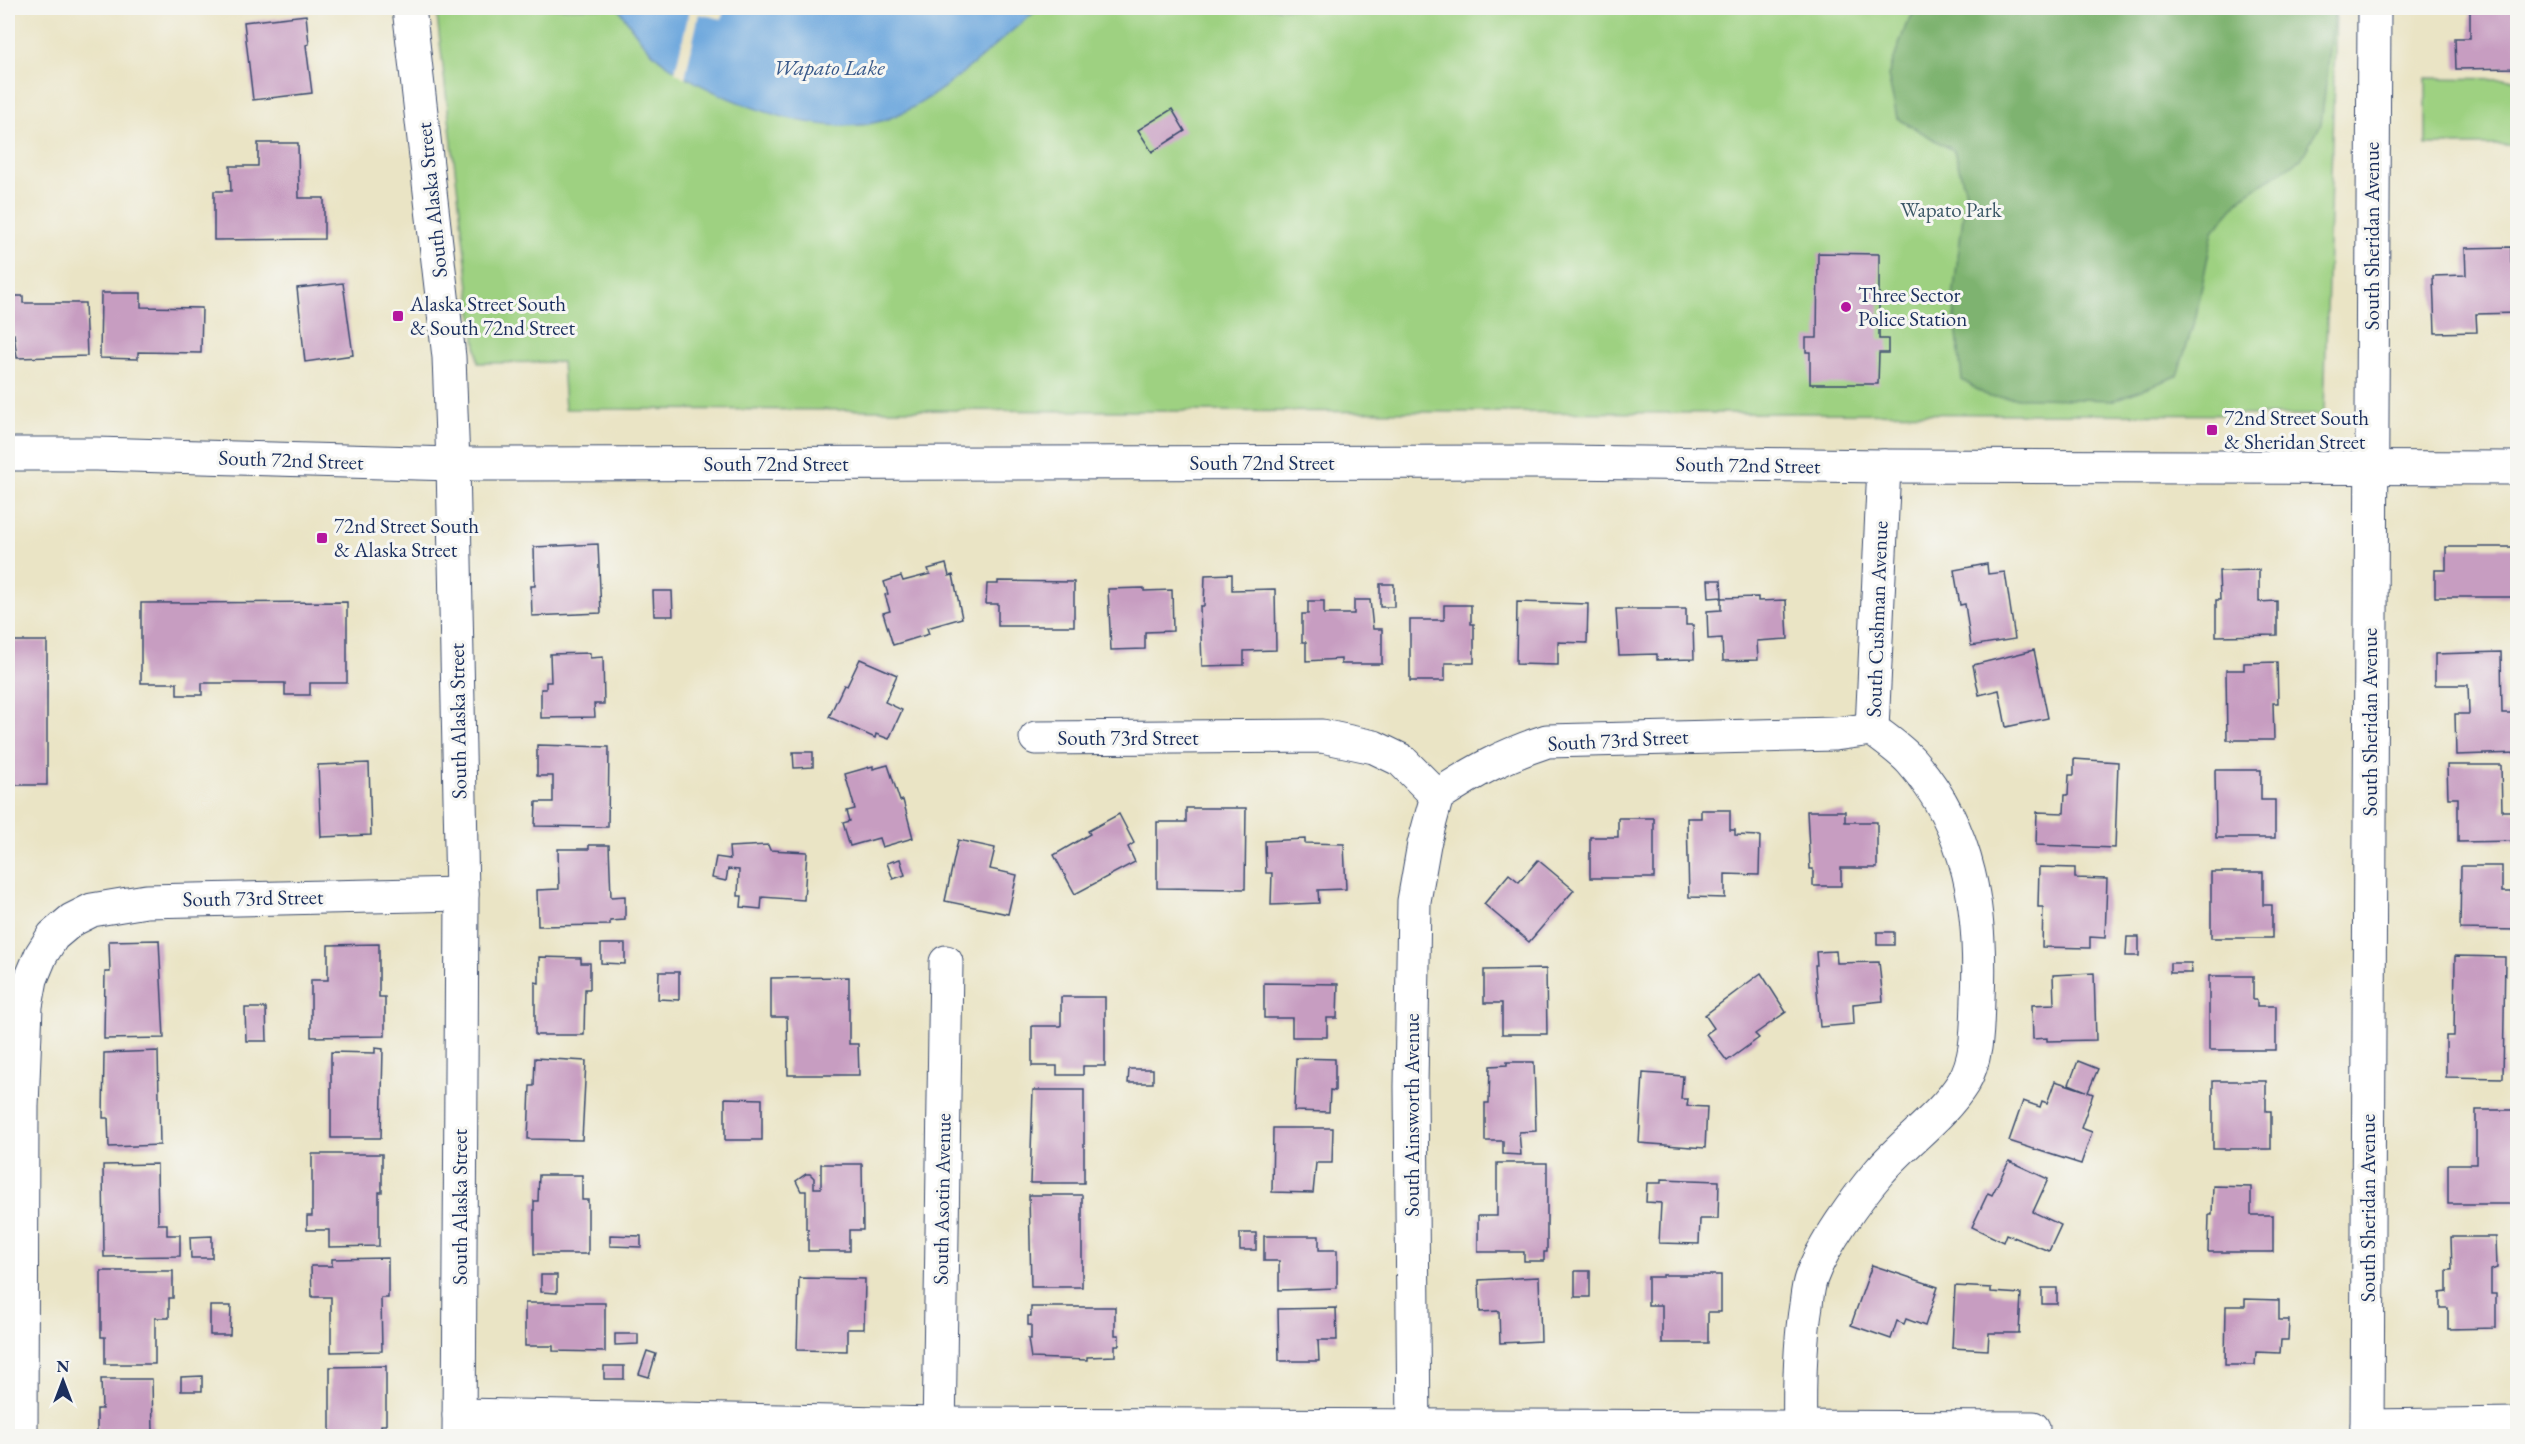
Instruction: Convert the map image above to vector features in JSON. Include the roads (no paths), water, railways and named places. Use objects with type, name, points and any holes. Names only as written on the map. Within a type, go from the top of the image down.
[{"type":"street","name":"South Alaska Street","points":[[410,8],[449,357],[453,465],[462,894],[459,1426]]},
{"type":"street","name":"South Sheridan Avenue","points":[[2367,1431],[2374,8]]},
{"type":"street","name":"South 72nd Street","points":[[8,454],[84,454],[453,465],[1560,462],[1884,466],[2517,468]]},
{"type":"street","name":"South Cushman Avenue","points":[[1800,1432],[1803,1326],[1810,1280],[1826,1247],[1879,1171],[1942,1109],[1964,1081],[1972,1064],[1977,1039],[1979,976],[1977,913],[1969,866],[1958,836],[1934,792],[1910,760],[1872,729],[1884,466]]},
{"type":"street","name":"South 73rd Street","points":[[1036,738],[1322,736],[1374,747],[1401,760],[1437,796],[1471,773],[1508,754],[1547,741],[1835,734],[1872,729]]},
{"type":"street","name":"South Ainsworth Avenue","points":[[1414,1430],[1411,1087],[1414,901],[1424,844],[1437,796]]},
{"type":"street","name":"South 73rd Street","points":[[21,1437],[22,1106],[26,1006],[31,980],[41,955],[53,936],[72,920],[92,910],[146,901],[462,894]]},
{"type":"street","name":"South Asotin Avenue","points":[[939,1430],[946,962]]},
{"type":"street","points":[[2367,1431],[2517,1424]]},
{"type":"street","points":[[459,1426],[939,1430],[1800,1432],[2033,1428]]},
{"type":"water","name":"Wapato Lake","points":[[618,8],[1040,8],[950,83],[911,108],[890,118],[864,124],[836,125],[805,122],[773,114],[713,91],[665,63],[651,51]]},
{"type":"place","name":"Three Sector Police Station","points":[[1846,307]]},
{"type":"place","name":"Alaska Street South & South 72nd Street","points":[[398,316]]},
{"type":"place","name":"72nd Street South & Sheridan Street","points":[[2212,430]]},
{"type":"place","name":"72nd Street South & Alaska Street","points":[[322,538]]},
{"type":"park label","name":"Wapato Park","points":[[1951,210]]}]
